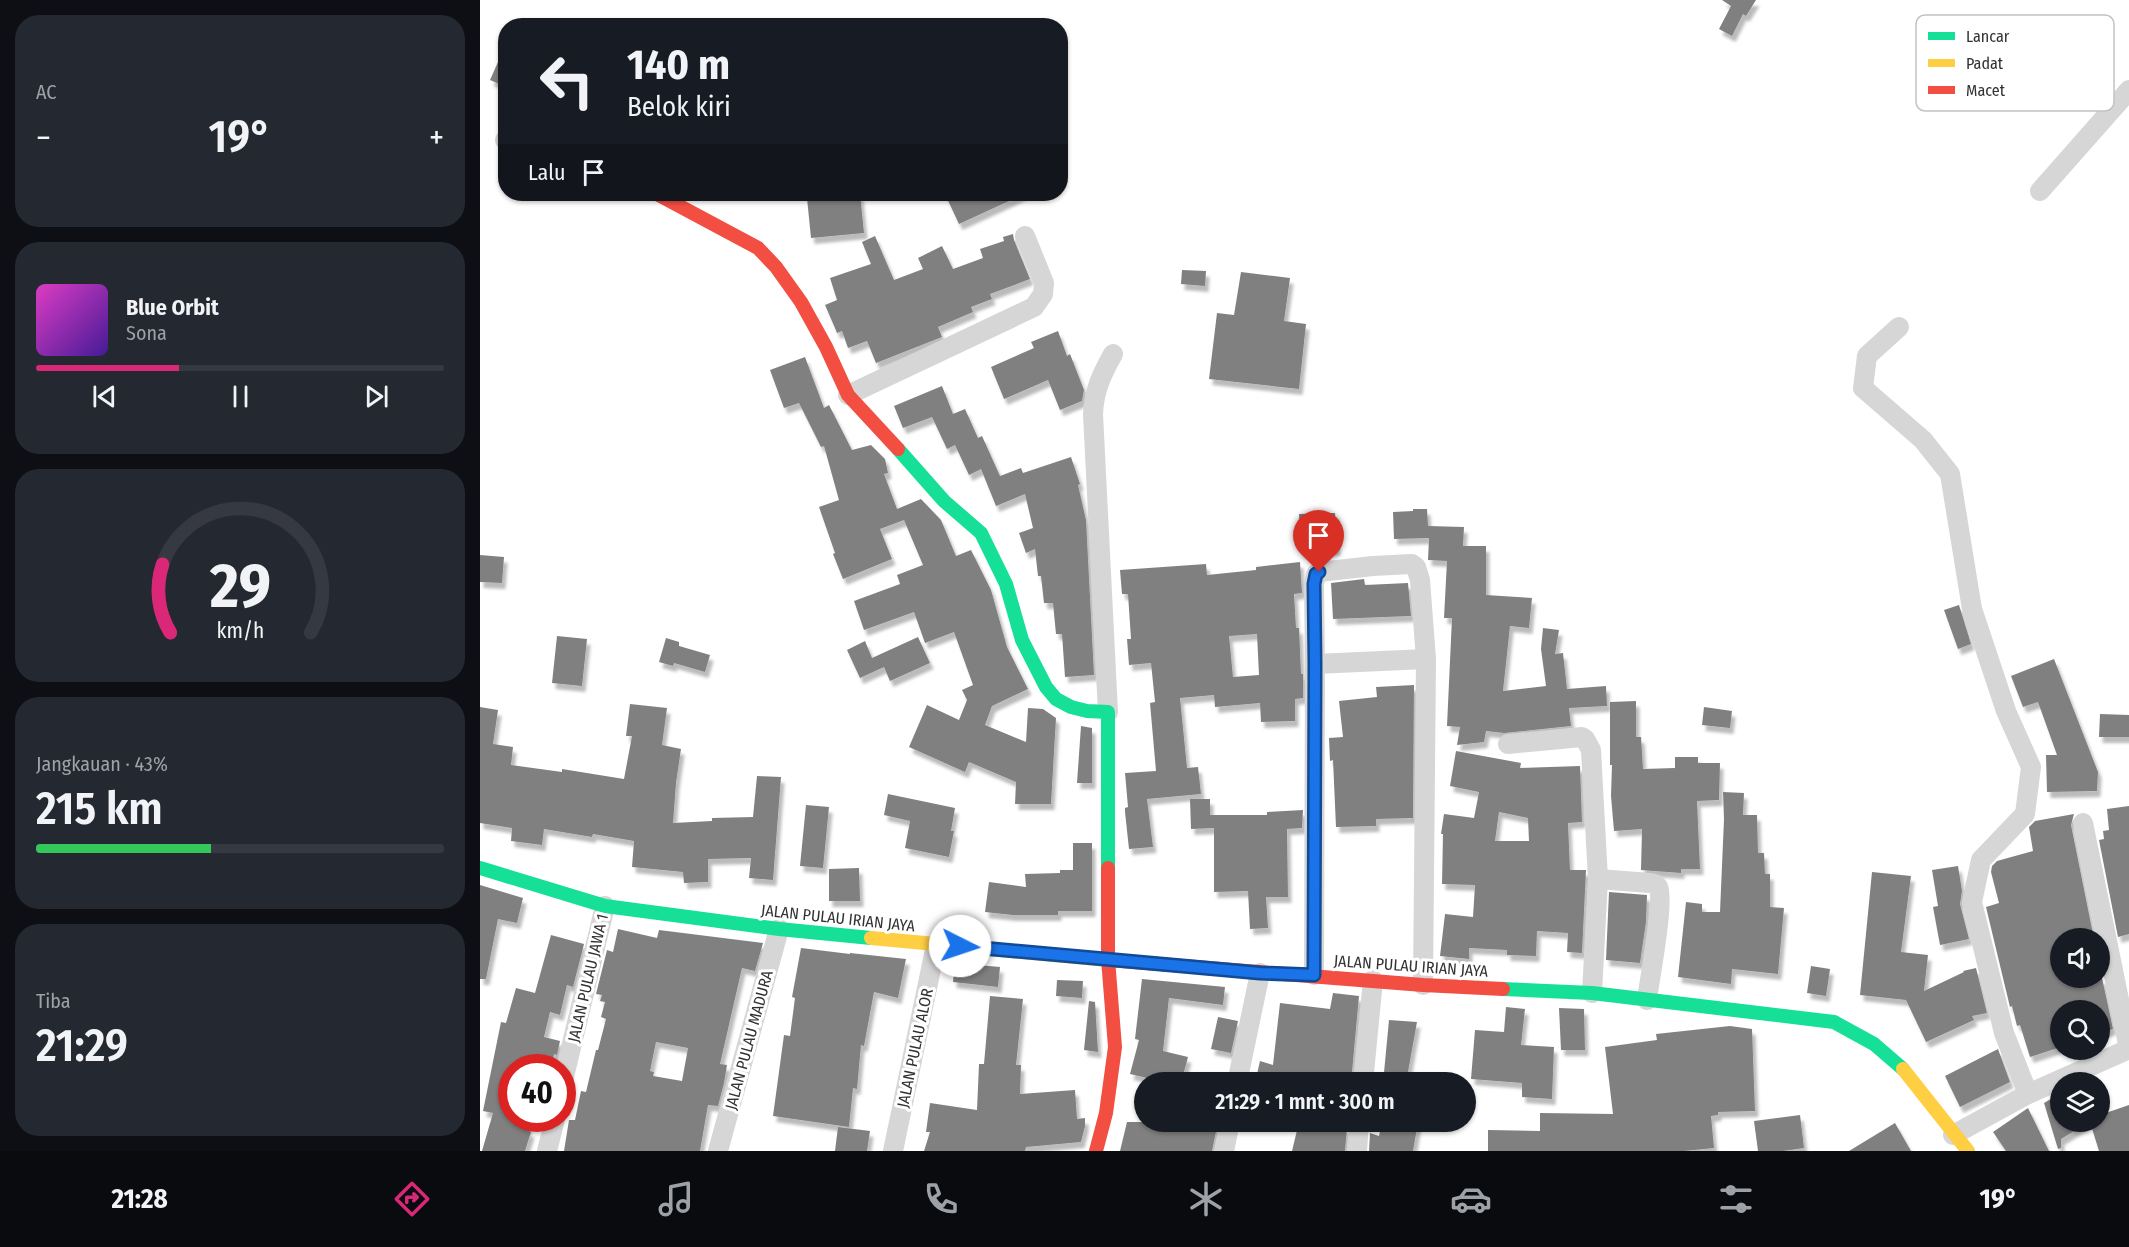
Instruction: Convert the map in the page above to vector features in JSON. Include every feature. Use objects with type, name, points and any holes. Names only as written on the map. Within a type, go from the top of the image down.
[{"type":"street","points":[[2114,107],[2129,90]]},
{"type":"street","points":[[2040,191],[2110,111]]},
{"type":"street","points":[[670,201],[758,248],[776,267],[801,302],[826,347],[848,396],[944,501],[981,533],[1006,584],[1022,640],[1046,687],[1056,699],[1071,706],[1087,711],[1108,712]]},
{"type":"street","points":[[848,396],[1034,307],[1043,294],[1044,283],[1024,236]]},
{"type":"street","points":[[1899,327],[1867,356],[1863,388],[1923,440],[1950,474],[1972,609],[2006,711],[2031,767],[2025,814],[1981,860],[1972,902],[2004,1034],[2028,1094]]},
{"type":"street","points":[[1096,1151],[1106,1113],[1115,1047],[1108,958],[1108,712],[1093,396],[1098,381],[1113,354]]},
{"type":"street","points":[[1314,975],[1314,584],[1316,574],[1383,565],[1412,564],[1420,580],[1426,659],[1423,985]]},
{"type":"street","points":[[1315,664],[1426,659]]},
{"type":"street","points":[[1508,744],[1582,736],[1591,750],[1598,879],[1592,993]]},
{"type":"street","points":[[1953,1135],[2028,1094],[2129,1049],[2083,823]]},
{"type":"street","name":"JALAN PULAU IRIAN JAYA","points":[[480,868],[605,906],[779,929],[1260,973],[1314,975],[1423,985],[1592,993],[1814,1018],[1843,1025],[1868,1038],[1902,1069],[1968,1151]]},
{"type":"street","points":[[1598,879],[1650,883],[1659,888],[1660,906],[1647,1000]]},
{"type":"street","name":"JALAN PULAU JAWA 1","points":[[569,1054],[605,906]]},
{"type":"street","name":"JALAN PULAU MADURA","points":[[718,1151],[779,929]]},
{"type":"street","name":"JALAN PULAU ALOR","points":[[892,1151],[936,945]]},
{"type":"street","points":[[1240,1072],[1260,973]]},
{"type":"street","points":[[1364,1072],[1373,980]]},
{"type":"street","points":[[547,1151],[552,1132]]},
{"type":"street","points":[[1225,1151],[1228,1132]]},
{"type":"street","points":[[1357,1151],[1358,1132]]},
{"type":"building","points":[[1722,0],[1756,0],[1746,16],[1743,14],[1732,36],[1719,29],[1731,6]]},
{"type":"building","points":[[498,62],[498,84],[490,80]]},
{"type":"building","points":[[807,201],[861,201],[864,233],[811,238]]},
{"type":"building","points":[[948,201],[1009,201],[959,224]]},
{"type":"building","points":[[1013,234],[1030,279],[990,294],[992,299],[971,307],[973,312],[938,327],[942,337],[876,363],[867,341],[848,348],[842,331],[837,333],[825,305],[837,300],[830,278],[871,264],[862,242],[875,236],[894,280],[923,269],[918,258],[942,246],[953,269],[983,258],[980,249],[1004,241],[1003,237]]},
{"type":"building","points":[[1182,270],[1206,271],[1205,286],[1181,284]]},
{"type":"building","points":[[1241,272],[1290,278],[1284,321],[1306,324],[1299,389],[1209,379],[1217,313],[1234,315]]},
{"type":"building","points":[[1058,331],[1067,356],[1070,354],[1084,390],[1082,401],[1060,410],[1048,380],[1004,399],[991,367],[1034,348],[1031,342]]},
{"type":"building","points":[[805,357],[824,408],[829,405],[852,450],[871,445],[885,459],[888,473],[884,474],[897,509],[921,499],[941,520],[956,556],[971,550],[991,590],[1007,647],[1028,689],[992,706],[985,725],[1026,742],[1028,708],[1043,709],[1056,718],[1051,804],[1015,804],[1016,782],[969,762],[965,772],[909,747],[927,705],[959,720],[967,700],[962,690],[973,685],[954,632],[925,643],[914,612],[864,630],[854,601],[900,584],[897,575],[923,565],[904,520],[880,529],[892,559],[843,579],[819,507],[839,500],[824,446],[821,447],[799,403],[784,408],[770,370]]},
{"type":"building","points":[[942,386],[953,414],[965,409],[978,438],[982,436],[1000,476],[1021,468],[1023,473],[1071,457],[1080,484],[1078,485],[1086,520],[1094,675],[1065,677],[1062,634],[1056,634],[1053,603],[1044,603],[1035,549],[1026,553],[1019,533],[1033,528],[1025,494],[996,506],[981,469],[969,475],[955,445],[947,449],[932,417],[903,428],[894,406]]},
{"type":"building","points":[[1413,509],[1427,509],[1428,526],[1464,527],[1463,546],[1486,546],[1486,595],[1532,598],[1529,628],[1510,626],[1503,691],[1546,686],[1541,649],[1543,628],[1559,630],[1555,654],[1563,653],[1567,689],[1606,686],[1607,706],[1569,708],[1571,726],[1504,733],[1486,731],[1484,742],[1457,745],[1460,727],[1447,726],[1452,618],[1444,618],[1447,561],[1428,560],[1429,538],[1394,539],[1393,512],[1413,511]]},
{"type":"building","points":[[1335,513],[1337,550],[1301,552],[1299,514]]},
{"type":"building","points":[[480,555],[504,557],[502,583],[480,582]]},
{"type":"building","points":[[1300,562],[1302,593],[1294,594],[1296,628],[1299,628],[1301,674],[1303,674],[1303,698],[1295,699],[1295,721],[1261,722],[1260,703],[1215,707],[1214,695],[1180,698],[1187,768],[1198,767],[1201,794],[1147,799],[1153,847],[1129,849],[1125,812],[1125,808],[1128,807],[1125,773],[1156,771],[1150,703],[1155,702],[1151,663],[1129,665],[1127,639],[1131,639],[1128,594],[1122,594],[1120,570],[1206,564],[1207,575],[1256,570],[1256,567]],"holes":[[[1257,634],[1259,675],[1233,677],[1229,636]]]},
{"type":"building","points":[[1364,579],[1365,585],[1408,583],[1411,616],[1333,619],[1331,583]]},
{"type":"building","points":[[1959,605],[1971,644],[1958,649],[1944,610]]},
{"type":"building","points":[[557,636],[587,639],[582,686],[552,683]]},
{"type":"building","points":[[918,637],[930,663],[890,681],[884,667],[860,678],[847,650],[865,641],[872,658]]},
{"type":"building","points":[[666,638],[679,642],[679,646],[710,655],[705,672],[674,663],[673,666],[659,662]]},
{"type":"building","points":[[2054,659],[2098,772],[2097,791],[2047,792],[2046,755],[2057,755],[2038,702],[2023,707],[2011,676]]},
{"type":"building","points":[[1414,685],[1413,818],[1376,819],[1376,826],[1336,827],[1333,760],[1330,761],[1329,738],[1343,737],[1339,701],[1377,697],[1376,687]]},
{"type":"building","points":[[1636,701],[1636,737],[1641,737],[1643,769],[1675,768],[1675,757],[1698,757],[1698,763],[1720,763],[1719,800],[1697,801],[1700,869],[1681,869],[1681,873],[1641,870],[1642,829],[1614,831],[1611,796],[1612,765],[1610,765],[1610,702]]},
{"type":"building","points":[[630,704],[667,708],[662,745],[681,749],[673,823],[712,821],[712,818],[753,817],[757,776],[781,777],[773,880],[749,878],[751,858],[708,859],[708,882],[684,883],[683,872],[632,867],[634,841],[544,829],[542,845],[511,841],[512,828],[480,823],[480,707],[498,710],[493,744],[513,747],[511,765],[562,772],[562,769],[624,779],[632,736],[626,736]]},
{"type":"building","points":[[1704,707],[1732,711],[1730,728],[1702,725]]},
{"type":"building","points":[[2100,714],[2129,715],[2129,737],[2099,737]]},
{"type":"building","points":[[1081,726],[1092,728],[1092,783],[1077,783]]},
{"type":"building","points":[[1456,751],[1521,763],[1520,768],[1580,766],[1582,822],[1568,823],[1570,870],[1586,870],[1582,953],[1567,952],[1568,933],[1537,931],[1536,956],[1507,955],[1507,950],[1469,948],[1469,959],[1440,956],[1445,914],[1473,917],[1475,885],[1442,884],[1443,834],[1441,834],[1444,814],[1474,818],[1479,792],[1450,786]],"holes":[[[1499,812],[1528,818],[1529,841],[1495,841]]]},
{"type":"building","points":[[1723,792],[1744,793],[1743,815],[1757,815],[1758,853],[1764,853],[1765,874],[1770,874],[1770,907],[1784,908],[1778,974],[1732,969],[1731,984],[1678,977],[1686,902],[1702,904],[1702,912],[1720,912]]},
{"type":"building","points":[[888,794],[955,808],[951,831],[954,831],[949,857],[905,848],[910,821],[884,815]]},
{"type":"building","points":[[1190,799],[1210,799],[1210,815],[1267,815],[1267,812],[1303,810],[1302,828],[1287,829],[1288,897],[1266,897],[1268,928],[1250,929],[1248,891],[1214,892],[1214,828],[1191,829]]},
{"type":"building","points":[[806,805],[829,807],[823,868],[800,866]]},
{"type":"building","points":[[2129,806],[2129,934],[2118,937],[2099,840],[2104,839],[2103,831],[2109,830],[2107,809]]},
{"type":"building","points":[[2074,814],[2071,825],[2092,928],[2050,928],[2050,988],[2104,988],[2107,1000],[2050,1000],[2050,1051],[2030,1057],[2020,1025],[2017,1026],[2012,1006],[2010,1007],[1986,907],[1999,903],[1991,872],[1992,866],[1997,861],[2033,851],[2029,827],[2035,821]]},
{"type":"building","points":[[1073,843],[1092,843],[1092,911],[1058,911],[1058,915],[1013,915],[985,912],[989,882],[1026,887],[1025,874],[1060,873],[1060,870],[1073,870]]},
{"type":"building","points":[[1958,866],[1962,891],[1960,904],[1969,939],[1940,945],[1933,907],[1938,906],[1932,870]]},
{"type":"building","points":[[859,868],[860,901],[829,901],[829,869]]},
{"type":"building","points":[[1872,872],[1911,876],[1901,952],[1928,955],[1924,991],[1963,971],[1976,968],[1987,1013],[1972,1016],[1974,1020],[1926,1042],[1906,1000],[1860,995]]},
{"type":"building","points":[[480,885],[523,898],[517,923],[498,919],[486,979],[480,979]]},
{"type":"building","points":[[1609,892],[1647,895],[1640,963],[1606,960]]},
{"type":"building","points":[[618,929],[657,938],[659,930],[763,943],[755,971],[742,968],[720,1064],[727,1065],[724,1083],[718,1106],[708,1105],[700,1151],[564,1151],[567,1132],[576,1132],[576,1115],[581,1091],[586,1092],[606,1019],[601,1017],[605,1002],[600,1001],[602,995],[596,994],[607,950],[613,952]],"holes":[[[656,1042],[688,1048],[682,1081],[653,1076],[654,1072],[650,1071]]]},
{"type":"building","points":[[551,935],[584,944],[573,987],[567,985],[560,1015],[550,1012],[544,1037],[560,1041],[557,1054],[498,1054],[498,1132],[531,1132],[525,1151],[482,1151],[493,1113],[483,1111],[501,1022],[506,1023],[516,988],[535,993]]},
{"type":"building","points":[[801,948],[906,959],[898,998],[874,992],[864,1046],[861,1045],[857,1089],[853,1088],[849,1127],[773,1116],[784,1035],[790,1036],[795,998],[792,997]]},
{"type":"building","points":[[955,963],[1000,967],[998,987],[953,982]]},
{"type":"building","points":[[1811,966],[1830,969],[1826,996],[1807,993]]},
{"type":"building","points":[[1142,979],[1225,987],[1223,1005],[1169,998],[1163,1051],[1188,1057],[1184,1072],[1134,1072],[1134,1075],[1130,1074],[1139,1040],[1135,1039]]},
{"type":"building","points":[[1057,980],[1083,981],[1082,998],[1056,996]]},
{"type":"building","points":[[1333,993],[1359,996],[1352,1072],[1258,1072],[1260,1061],[1273,1065],[1280,1003],[1330,1009]]},
{"type":"building","points":[[990,996],[1023,999],[1016,1065],[1021,1065],[1020,1094],[1075,1090],[1077,1119],[1085,1118],[1081,1142],[1026,1147],[1025,1151],[924,1151],[930,1132],[926,1132],[930,1103],[977,1110],[979,1064],[984,1064]]},
{"type":"building","points":[[1089,1001],[1095,1002],[1098,1052],[1084,1050]]},
{"type":"building","points":[[1506,1007],[1525,1009],[1521,1045],[1554,1047],[1552,1099],[1522,1097],[1522,1083],[1476,1079],[1476,1072],[1472,1072],[1475,1030],[1504,1032]]},
{"type":"building","points":[[1559,1008],[1584,1009],[1585,1050],[1561,1050]]},
{"type":"building","points":[[1218,1017],[1238,1021],[1231,1053],[1211,1049]]},
{"type":"building","points":[[1389,1020],[1417,1022],[1408,1072],[1384,1072]]},
{"type":"building","points":[[1730,1026],[1752,1029],[1755,1111],[1718,1112],[1718,1115],[1711,1116],[1714,1148],[1684,1151],[1488,1151],[1488,1130],[1540,1131],[1540,1113],[1613,1114],[1605,1047],[1657,1040],[1656,1034]]},
{"type":"building","points":[[1998,1049],[2010,1082],[1960,1107],[1945,1076]]},
{"type":"building","points":[[2050,1099],[2050,1123],[2044,1103]]},
{"type":"building","points":[[2129,1105],[2129,1151],[2099,1151],[2093,1132],[2110,1132],[2110,1112]]},
{"type":"building","points":[[2028,1108],[2049,1151],[2006,1151],[1993,1132]]},
{"type":"building","points":[[1800,1115],[1804,1148],[1758,1151],[1754,1121]]},
{"type":"building","points":[[1127,1122],[1134,1122],[1134,1132],[1216,1132],[1212,1151],[1120,1151]]},
{"type":"building","points":[[1895,1123],[1911,1151],[1849,1151]]},
{"type":"building","points":[[838,1127],[870,1131],[867,1151],[835,1151]]},
{"type":"building","points":[[1297,1132],[1347,1132],[1345,1151],[1292,1151]]},
{"type":"building","points":[[1380,1132],[1416,1132],[1413,1151],[1369,1151],[1370,1133],[1379,1136]]},
{"type":"building","points":[[2053,1132],[2073,1132],[2061,1139],[2061,1148],[2058,1149]]},
{"type":"traffic: fast","points":[[898,449],[944,501],[981,533],[1006,584],[1022,640],[1046,687],[1056,699],[1071,707],[1087,711],[1108,712],[1108,868]]},
{"type":"traffic: fast","points":[[480,868],[605,906],[779,929],[871,938]]},
{"type":"traffic: fast","points":[[1503,989],[1592,993],[1834,1022],[1874,1044],[1903,1069]]},
{"type":"traffic: slow","points":[[871,938],[1108,960]]},
{"type":"traffic: slow","points":[[1903,1069],[1968,1151]]},
{"type":"traffic: jam","points":[[670,201],[758,248],[776,267],[801,302],[826,347],[848,395],[898,449]]},
{"type":"traffic: jam","points":[[1096,1151],[1106,1113],[1115,1047],[1108,959],[1108,868]]},
{"type":"traffic: jam","points":[[1108,960],[1423,985],[1503,989]]},
{"type":"route","points":[[960,946],[1260,973],[1314,975],[1314,584],[1316,574],[1319,572]]}]
